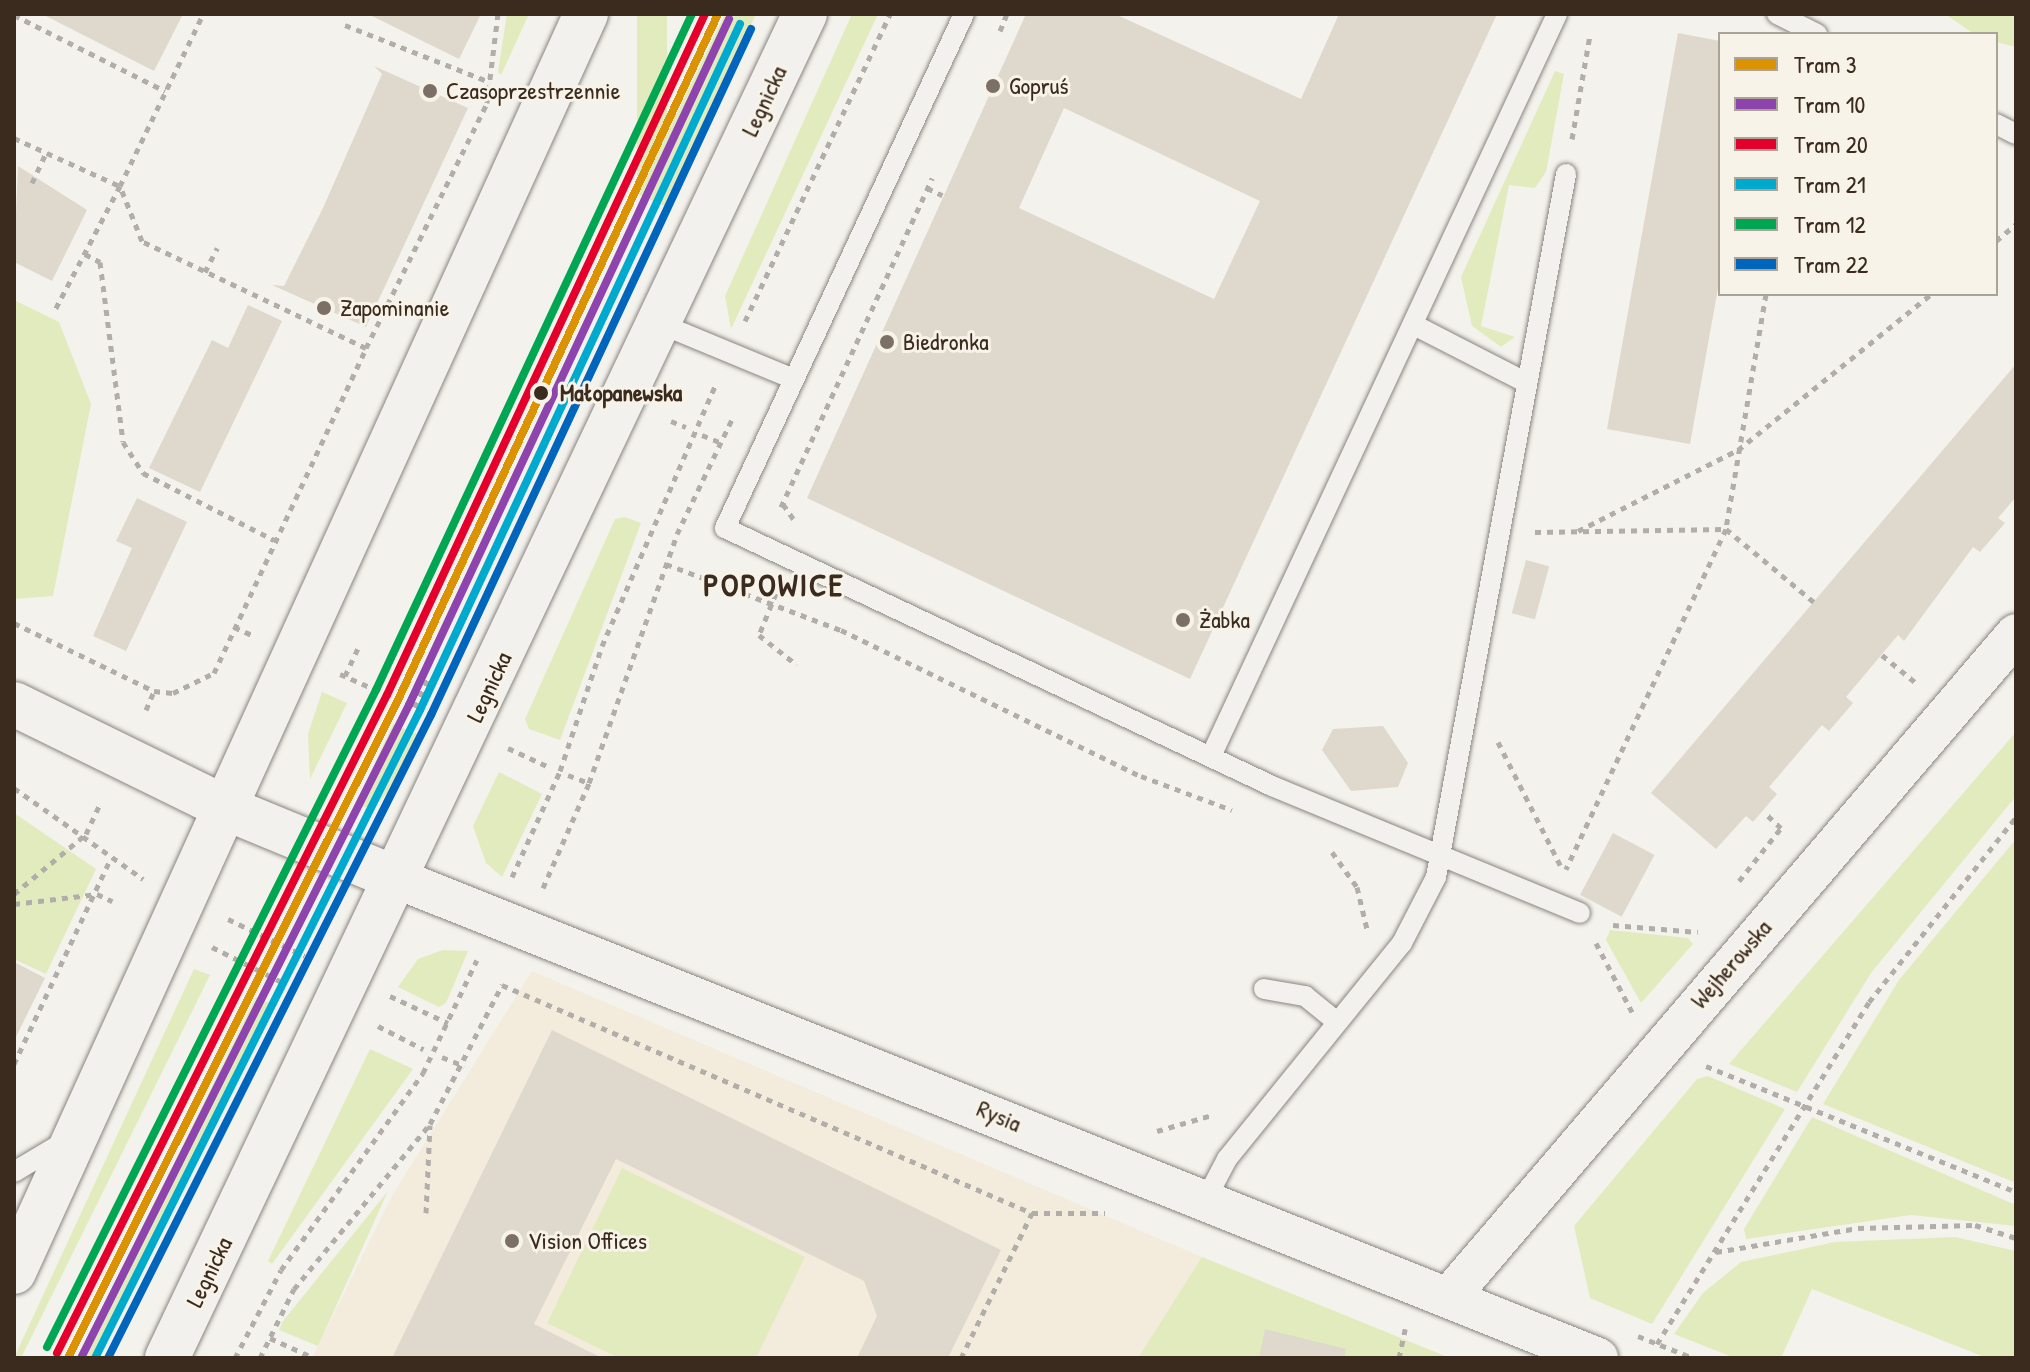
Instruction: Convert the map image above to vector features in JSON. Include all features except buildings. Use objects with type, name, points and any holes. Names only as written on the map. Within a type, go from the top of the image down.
[{"type":"main road","points":[[14,1272],[228,809],[586,14]]},
{"type":"main road","name":"Legnicka","points":[[167,1358],[398,879],[805,14]]},
{"type":"main road","points":[[14,704],[228,809],[398,879]]},
{"type":"street","name":"Wejherowska","points":[[1449,1297],[2016,634]]},
{"type":"street","name":"Rysia","points":[[398,879],[1598,1358]]},
{"type":"lane","points":[[964,14],[725,528],[765,544],[1441,862],[1580,913]]},
{"type":"lane","points":[[1212,754],[1416,326],[1557,14]]},
{"type":"lane","points":[[1777,14],[1813,32]]},
{"type":"lane","points":[[1998,125],[2016,134]]},
{"type":"lane","points":[[1206,1199],[1227,1159],[1402,943],[1441,862],[1497,533],[1566,174]]},
{"type":"lane","points":[[661,324],[794,379]]},
{"type":"lane","points":[[1416,326],[1525,382]]},
{"type":"lane","points":[[1264,989],[1305,996],[1336,1021]]},
{"type":"lane","points":[[14,1172],[78,1133]]},
{"type":"path","points":[[55,310],[120,186],[203,14]]},
{"type":"path","points":[[14,623],[154,691],[173,693],[214,673],[274,540],[487,103],[498,14]]},
{"type":"path","points":[[743,325],[890,14]]},
{"type":"path","points":[[995,40],[1007,14]]},
{"type":"path","points":[[14,15],[165,91]]},
{"type":"path","points":[[345,25],[490,82]]},
{"type":"path","points":[[1566,174],[1590,26]]},
{"type":"path","points":[[14,138],[120,186],[142,241],[366,348]]},
{"type":"path","points":[[32,183],[46,153]]},
{"type":"path","points":[[765,544],[940,161]]},
{"type":"path","points":[[927,188],[942,195]]},
{"type":"path","points":[[1998,239],[2016,224]]},
{"type":"path","points":[[205,272],[217,248]]},
{"type":"path","points":[[85,254],[100,262],[123,442],[143,473],[274,540]]},
{"type":"path","points":[[1564,873],[1726,529],[1766,296]]},
{"type":"path","points":[[1577,532],[1738,450],[1929,296]]},
{"type":"path","points":[[507,887],[719,378]]},
{"type":"path","points":[[539,899],[589,783],[666,564],[740,403]]},
{"type":"path","points":[[671,421],[686,427]]},
{"type":"path","points":[[702,435],[720,442]]},
{"type":"path","points":[[783,504],[803,531]]},
{"type":"path","points":[[1497,533],[1726,529],[1814,602]]},
{"type":"path","points":[[666,564],[771,607],[841,630],[1188,797],[1236,811]]},
{"type":"path","points":[[780,585],[759,635],[797,665]]},
{"type":"path","points":[[234,627],[259,638]]},
{"type":"path","points":[[345,676],[359,646]]},
{"type":"path","points":[[330,669],[430,714]]},
{"type":"path","points":[[414,707],[429,677]]},
{"type":"path","points":[[146,710],[154,691]]},
{"type":"path","points":[[501,745],[551,768]]},
{"type":"path","points":[[568,775],[589,783]]},
{"type":"path","points":[[14,788],[86,834],[126,871]]},
{"type":"path","points":[[14,894],[86,834],[101,802]]},
{"type":"path","points":[[1734,887],[1781,828],[1766,814]]},
{"type":"path","points":[[1657,1344],[1869,1002],[2016,817]]},
{"type":"path","points":[[1328,846],[1357,887],[1368,934]]},
{"type":"path","points":[[14,1064],[97,894],[111,858]]},
{"type":"path","points":[[14,904],[97,894],[112,901]]},
{"type":"path","points":[[218,915],[296,952]]},
{"type":"path","points":[[1598,923],[1697,934],[1706,922]]},
{"type":"path","points":[[204,943],[282,982]]},
{"type":"path","points":[[235,1358],[281,1270],[423,1073],[481,950]]},
{"type":"path","points":[[260,1358],[294,1289],[430,1124],[464,1066],[502,985],[1032,1213],[1111,1212]]},
{"type":"path","points":[[389,995],[448,1023]]},
{"type":"path","points":[[376,1025],[423,1049]]},
{"type":"path","points":[[1660,1047],[2016,1192]]},
{"type":"path","points":[[442,1057],[464,1066]]},
{"type":"path","points":[[426,1213],[430,1124]]},
{"type":"path","points":[[961,1358],[1032,1213]]},
{"type":"path","points":[[1715,1252],[1858,1228],[1975,1225],[2016,1238]]},
{"type":"path","points":[[1393,1319],[1421,1330]]},
{"type":"path","points":[[1399,1358],[1406,1324]]},
{"type":"path","points":[[270,1338],[314,1358]]},
{"type":"shaded area","points":[[532,971],[1202,1257],[1139,1358],[312,1358],[393,1194]]},
{"type":"green space","points":[[507,14],[529,14],[501,75],[498,72]]},
{"type":"green space","points":[[637,14],[667,14],[667,176],[637,176]]},
{"type":"green space","points":[[725,14],[756,14],[666,207],[638,194]]},
{"type":"green space","points":[[852,14],[878,14],[731,329],[725,296]]},
{"type":"green space","points":[[1945,14],[2016,14],[2016,47],[1998,42],[1998,32],[1971,32]]},
{"type":"green space","points":[[1555,71],[1564,74],[1546,172],[1535,188],[1509,185],[1481,326],[1515,337],[1501,347],[1472,326],[1461,277]]},
{"type":"green space","points":[[14,300],[59,322],[91,404],[53,596],[14,599]]},
{"type":"green space","points":[[625,517],[641,523],[560,740],[529,729],[525,719],[615,519]]},
{"type":"green space","points":[[322,692],[347,703],[310,779],[308,734]]},
{"type":"green space","points":[[393,724],[419,735],[394,787],[377,804],[353,810]]},
{"type":"green space","points":[[2016,732],[2016,796],[1871,973],[1797,1092],[1729,1064]]},
{"type":"green space","points":[[499,772],[542,794],[502,877],[486,863],[473,826]]},
{"type":"green space","points":[[14,813],[96,869],[46,974],[14,959]]},
{"type":"green space","points":[[2016,839],[2016,1183],[1823,1104],[1899,980]]},
{"type":"green space","points":[[1610,930],[1688,938],[1693,944],[1641,1003],[1606,940]]},
{"type":"green space","points":[[443,950],[468,951],[446,1003],[439,1007],[398,987],[418,959]]},
{"type":"green space","points":[[194,969],[210,975],[21,1358],[14,1358]]},
{"type":"green space","points":[[256,997],[272,1004],[187,1183],[100,1358],[78,1358]]},
{"type":"green space","points":[[370,1049],[413,1069],[272,1264],[268,1261]]},
{"type":"green space","points":[[1708,1076],[1785,1109],[1652,1324],[1590,1298],[1574,1226],[1697,1079]]},
{"type":"green space","points":[[1812,1117],[2016,1205],[2016,1226],[1911,1215],[1746,1239],[1744,1229]]},
{"type":"green space","points":[[622,1168],[805,1257],[756,1358],[619,1358],[547,1323]]},
{"type":"green space","points":[[388,1191],[318,1346],[279,1330],[283,1321]]},
{"type":"green space","points":[[1955,1237],[2016,1251],[2016,1358],[1987,1358],[1812,1289],[1781,1358],[1735,1358],[1674,1334],[1703,1293],[1741,1262],[1835,1242]]},
{"type":"green space","points":[[1202,1257],[1450,1358],[1138,1358]]},
{"type":"tram line","name":"12","points":[[47,1347],[376,690],[692,14]]},
{"type":"tram line","name":"20","points":[[57,1353],[387,695],[705,14]]},
{"type":"tram line","name":"3","points":[[68,1358],[398,700],[718,14]]},
{"type":"tram line","name":"10","points":[[81,1358],[409,705],[729,19]]},
{"type":"tram line","name":"21","points":[[95,1358],[420,710],[740,24]]},
{"type":"tram line","name":"22","points":[[108,1358],[431,715],[751,29]]},
{"type":"place","name":"Gopruś","points":[[993,86]]},
{"type":"place","name":"Czasoprzestrzennie","points":[[430,91]]},
{"type":"place","name":"Zapominanie","points":[[324,308]]},
{"type":"place","name":"Biedronka","points":[[887,342]]},
{"type":"place","name":"Małopanewska","points":[[541,393]]},
{"type":"place","name":"Żabka","points":[[1183,620]]},
{"type":"place","name":"Vision Offices","points":[[512,1241]]},
{"type":"district","name":"POPOWICE","points":[[774,585]]}]
